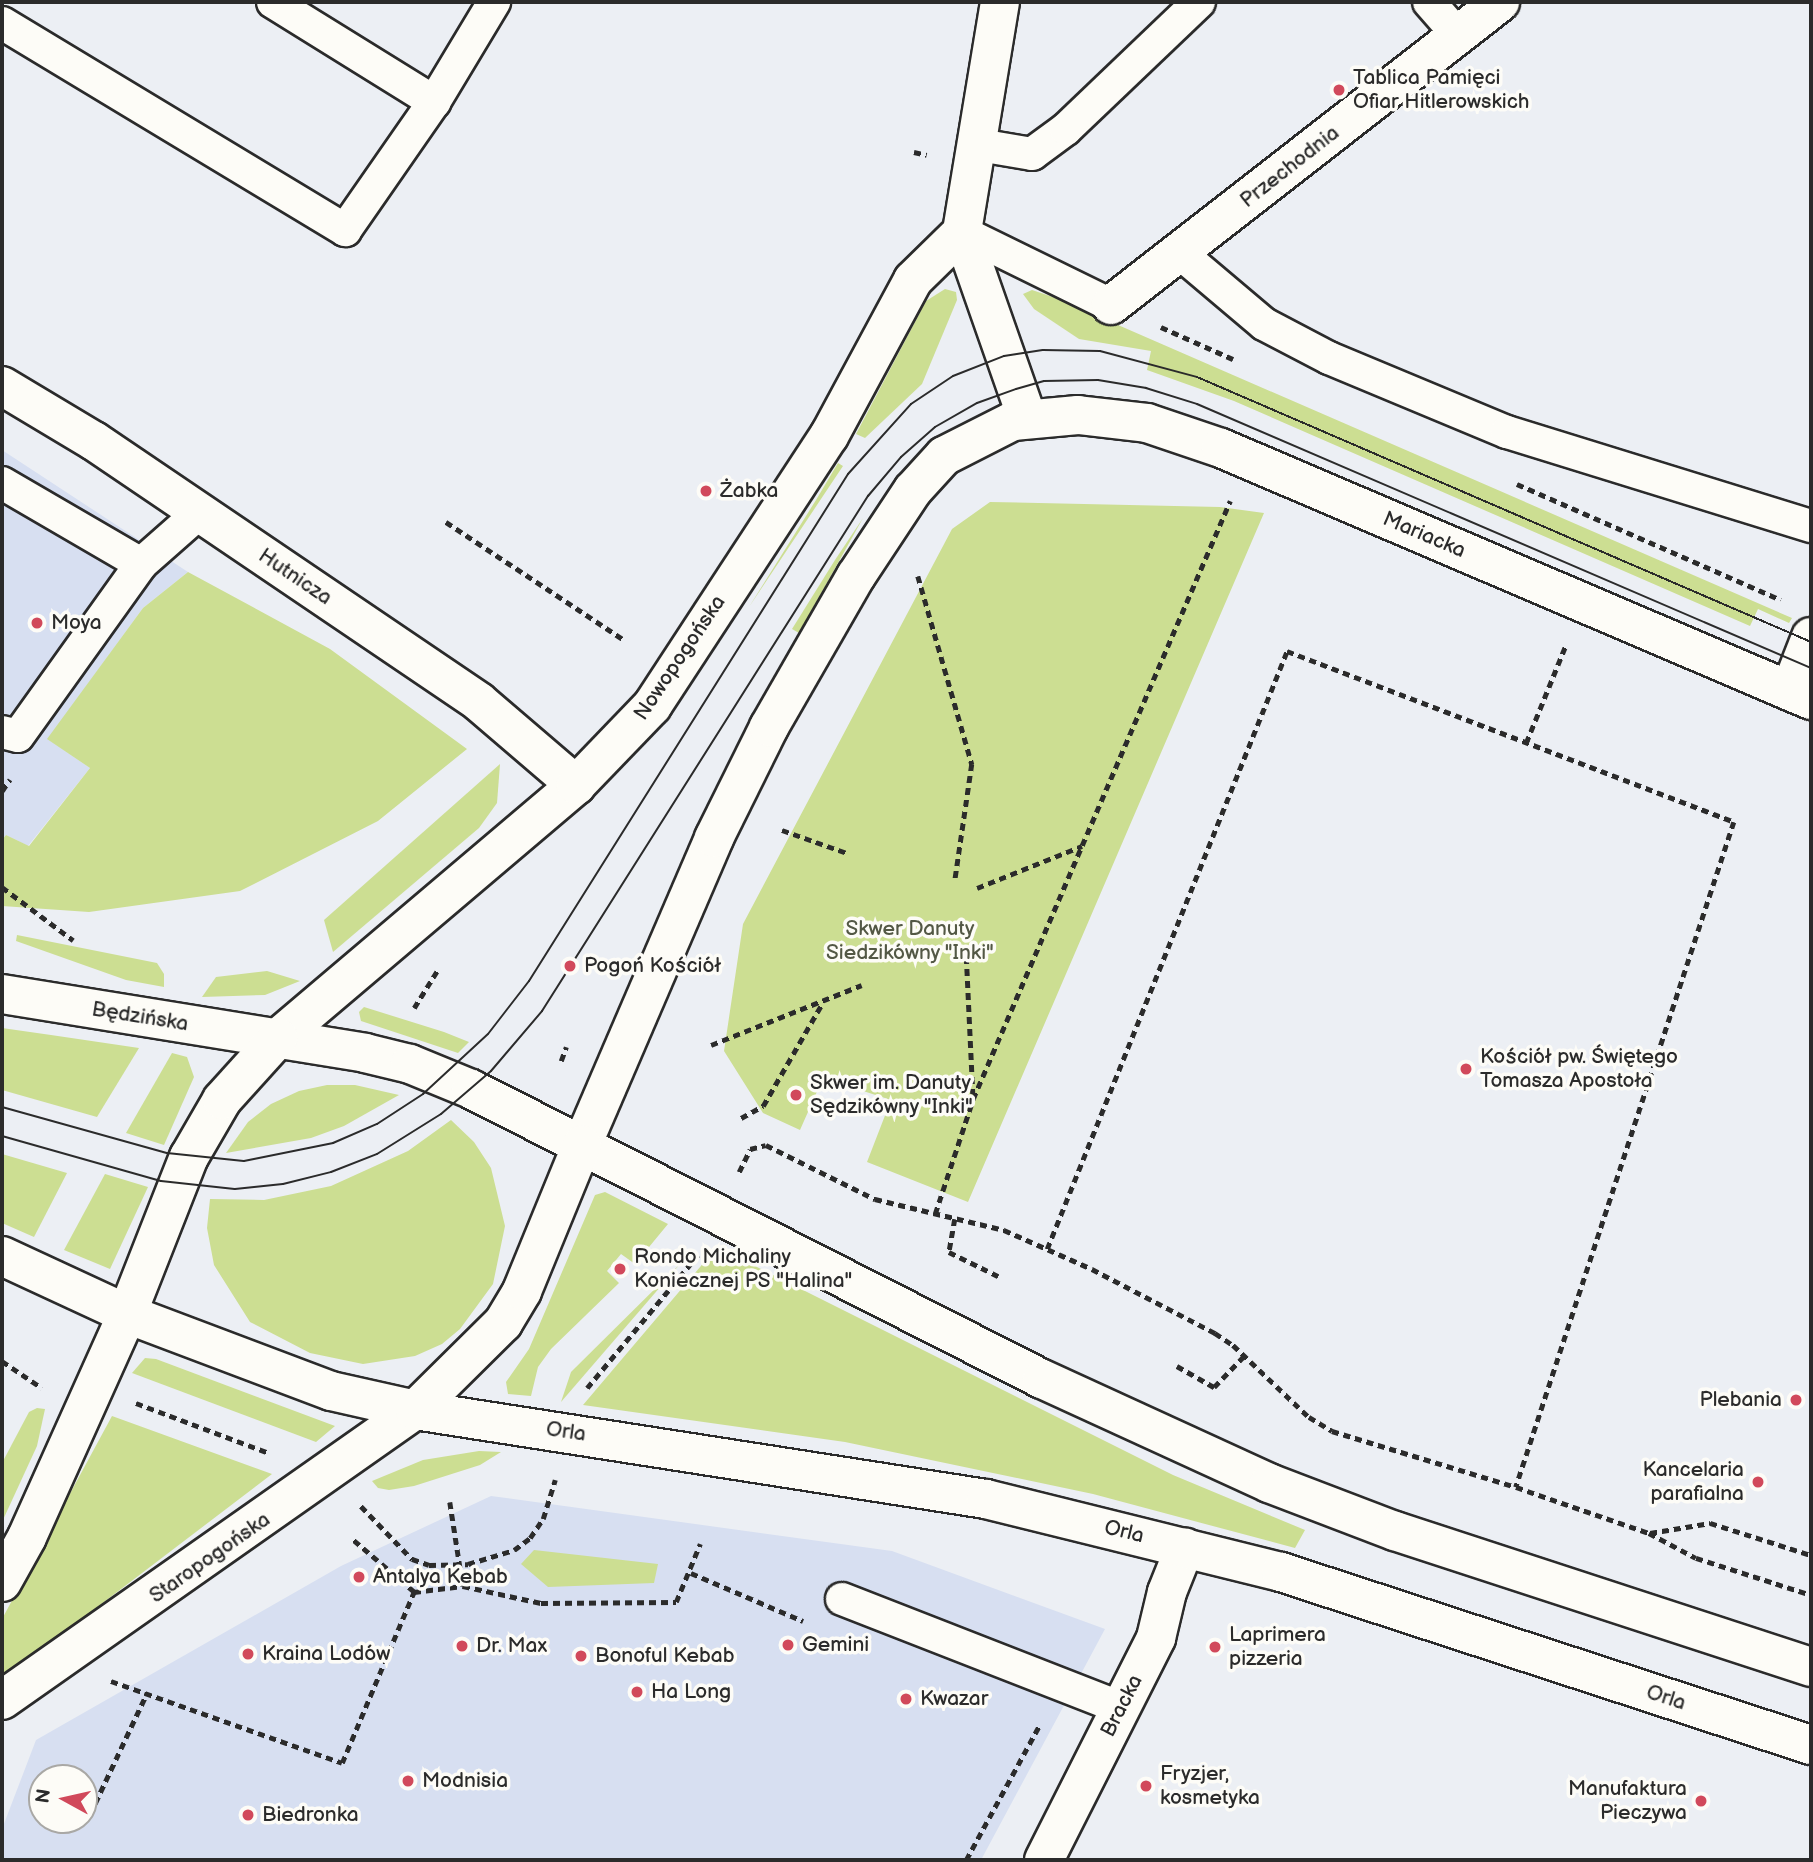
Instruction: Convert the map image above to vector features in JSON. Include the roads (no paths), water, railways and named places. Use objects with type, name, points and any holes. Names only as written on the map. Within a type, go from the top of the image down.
[{"type":"street","points":[[1000,2],[978,155],[962,232],[1027,418],[987,431],[944,456],[913,490],[856,576],[769,727],[713,838],[582,1145],[1042,1379],[1269,1483],[1421,1540],[1811,1667]]},
{"type":"street","name":"Przechodnia","points":[[1111,305],[1500,2]]},
{"type":"street","name":"Nowopogońska","points":[[127,1314],[188,1157],[222,1100],[278,1038],[576,785],[652,706],[829,436],[913,280],[962,232]]},
{"type":"street","name":"Hutnicza","points":[[2,386],[200,512],[479,702],[576,785]]},
{"type":"street","name":"Mariacka","points":[[1027,418],[1078,415],[1147,423],[1221,448],[1801,695]]},
{"type":"street","points":[[1801,695],[1811,638]]},
{"type":"street","name":"Będzińska","points":[[2,994],[278,1038],[410,1064],[582,1145]]},
{"type":"street","name":"Staropogońska","points":[[2,1700],[321,1479],[415,1410],[503,1323],[522,1291],[582,1145]]},
{"type":"street","points":[[2,1256],[127,1314],[93,1395],[2,1582]]},
{"type":"street","name":"Orla","points":[[127,1314],[331,1391],[415,1410],[986,1499],[1185,1547],[1281,1572],[1811,1745]]},
{"type":"street","name":"Bracka","points":[[1044,1860],[1157,1638],[1167,1592],[1185,1547]]},
{"type":"lane","points":[[273,2],[434,102]]},
{"type":"lane","points":[[2,23],[345,230],[434,102],[494,2]]},
{"type":"lane","points":[[978,155],[1032,154],[1066,129],[1199,2]]},
{"type":"lane","points":[[1429,2],[1458,35]]},
{"type":"lane","points":[[962,232],[1111,305]]},
{"type":"lane","points":[[1180,253],[1264,324],[1329,358],[1507,432],[1811,526]]},
{"type":"lane","points":[[2,483],[141,564]]},
{"type":"lane","points":[[10,734],[141,564],[200,512]]},
{"type":"lane","points":[[842,1599],[1122,1708]]},
{"type":"tram line","points":[[2,1107],[167,1153],[244,1161],[333,1143],[377,1124],[423,1094],[488,1034],[529,981],[848,474],[911,404],[953,376],[1004,356],[1043,350],[1100,351],[1197,377],[1811,642]]},
{"type":"tram line","points":[[2,1136],[161,1181],[235,1189],[283,1184],[331,1172],[377,1154],[441,1114],[491,1071],[542,1011],[868,496],[901,457],[935,427],[977,403],[1044,381],[1098,380],[1146,388],[1197,404],[1811,668]]},
{"type":"place","name":"Tablica Pamięci Ofiar Hitlerowskich","points":[[1339,90]]},
{"type":"place","name":"Żabka","points":[[706,491]]},
{"type":"place","name":"Moya","points":[[37,623]]},
{"type":"place","name":"Pogoń Kościół","points":[[570,966]]},
{"type":"place","name":"Kościół pw. Świętego Tomasza Apostoła","points":[[1466,1069]]},
{"type":"place","name":"Skwer im. Danuty Sędzikówny \"Inki\"","points":[[796,1095]]},
{"type":"place","name":"Rondo Michaliny Koniecznej PS \"Halina\"","points":[[620,1269]]},
{"type":"place","name":"Plebania","points":[[1796,1400]]},
{"type":"place","name":"Kancelaria parafialna","points":[[1758,1482]]},
{"type":"place","name":"Antalya Kebab","points":[[359,1577]]},
{"type":"place","name":"Gemini","points":[[788,1645]]},
{"type":"place","name":"Dr. Max","points":[[462,1646]]},
{"type":"place","name":"Laprimera pizzeria","points":[[1215,1647]]},
{"type":"place","name":"Kraina Lodów","points":[[248,1654]]},
{"type":"place","name":"Bonoful Kebab","points":[[581,1656]]},
{"type":"place","name":"Ha Long","points":[[637,1692]]},
{"type":"place","name":"Kwazar","points":[[906,1699]]},
{"type":"place","name":"Modnisia","points":[[408,1781]]},
{"type":"place","name":"Fryzjer, kosmetyka","points":[[1146,1786]]},
{"type":"place","name":"Manufaktura Pieczywa","points":[[1701,1801]]},
{"type":"place","name":"Biedronka","points":[[248,1815]]},
{"type":"park label","name":"Skwer Danuty Siedzikówny \"Inki\"","points":[[910,941]]}]
